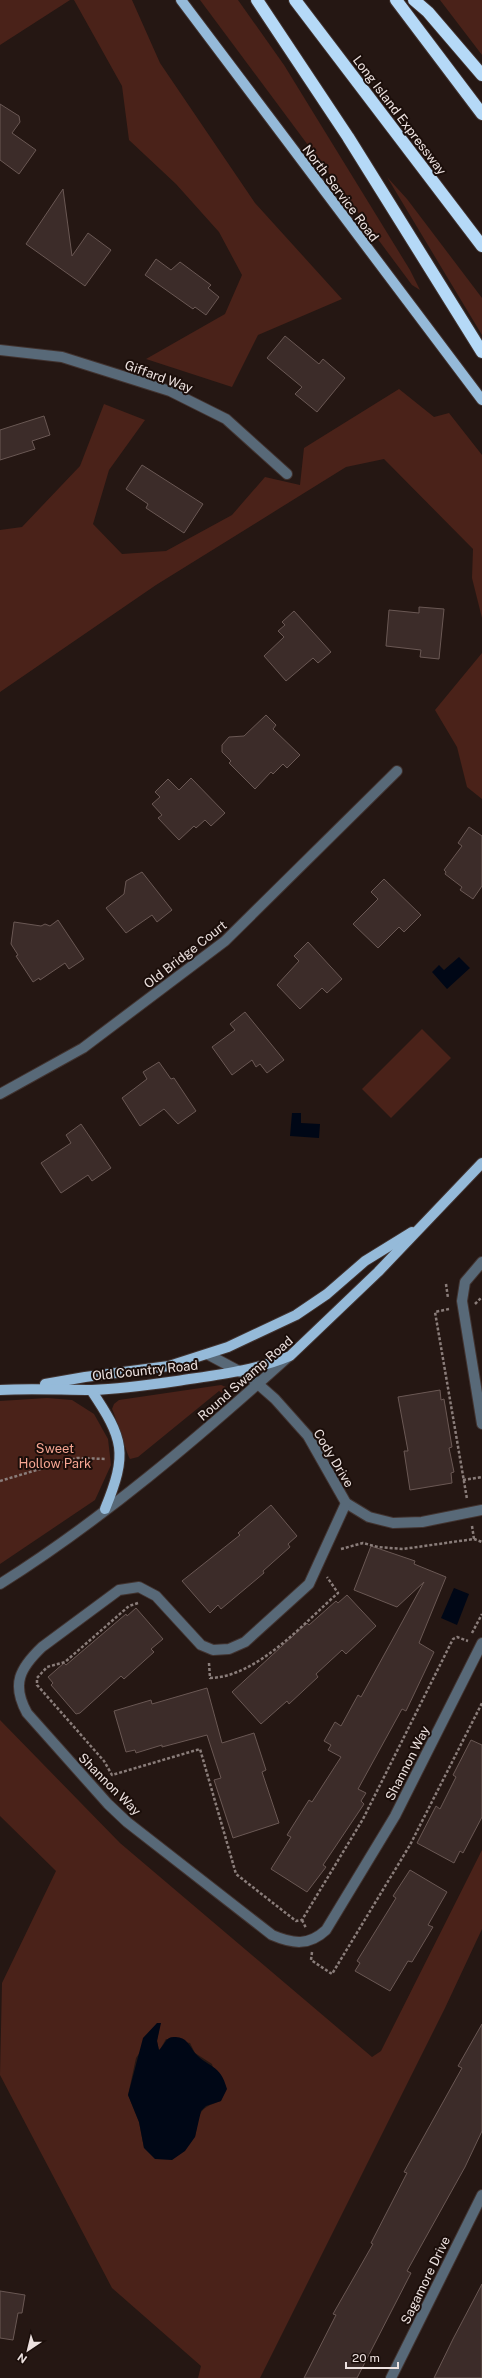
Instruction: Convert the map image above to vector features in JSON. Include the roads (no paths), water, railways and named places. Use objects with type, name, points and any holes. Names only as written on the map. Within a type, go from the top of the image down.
[{"type":"highway","points":[[257,0],[348,136],[482,352]]},
{"type":"highway","name":"Long Island Expressway","points":[[295,0],[482,246]]},
{"type":"highway","points":[[396,0],[482,114]]},
{"type":"highway","points":[[414,0],[428,12],[482,75]]},
{"type":"main road","name":"North Service Road","points":[[181,0],[482,400]]},
{"type":"main road","name":"Round Swamp Road","points":[[290,1356],[350,1300],[426,1224],[482,1163]]},
{"type":"main road","points":[[24,1388],[85,1377],[169,1366],[209,1355],[296,1315],[328,1294],[365,1261],[426,1224]]},
{"type":"main road","name":"Old Country Road","points":[[0,1390],[24,1388],[91,1390],[152,1384],[240,1371],[273,1363],[290,1356]]},
{"type":"main road","points":[[91,1390],[116,1430],[121,1451],[120,1470],[105,1509]]},
{"type":"street","name":"Giffard Way","points":[[0,350],[62,357],[170,392],[226,419],[287,474]]},
{"type":"street","name":"Old Bridge Court","points":[[0,1094],[83,1048],[225,941],[397,771]]},
{"type":"street","points":[[482,1262],[465,1282],[462,1301],[482,1424]]},
{"type":"street","name":"Cody Drive","points":[[209,1355],[240,1371],[259,1384],[308,1436],[346,1503],[369,1517],[393,1523],[422,1522],[482,1510]]},
{"type":"street","name":"Round Swamp Road","points":[[0,1584],[42,1556],[105,1509],[197,1437],[290,1356]]},
{"type":"street","name":"Shannon Way","points":[[346,1503],[310,1584],[244,1642],[229,1649],[213,1650],[201,1645],[190,1636],[156,1596],[139,1587],[119,1590],[42,1647],[23,1670],[17,1688],[21,1702],[27,1713],[97,1793],[127,1822],[272,1936],[291,1943],[310,1942],[326,1930],[395,1816],[482,1643]]},
{"type":"street","name":"Sagamore Drive","points":[[391,2378],[482,2194]]},
{"type":"water","points":[[459,957],[470,968],[447,989],[432,972],[439,965],[444,970]]},
{"type":"water","points":[[292,1113],[301,1113],[301,1123],[320,1124],[319,1138],[290,1136]]},
{"type":"water","points":[[454,1588],[469,1594],[457,1625],[441,1618]]},
{"type":"water","points":[[157,2023],[161,2023],[157,2041],[159,2050],[169,2038],[182,2038],[200,2058],[217,2070],[221,2075],[227,2089],[221,2101],[206,2106],[201,2111],[195,2137],[185,2151],[172,2160],[155,2159],[144,2148],[139,2122],[128,2095],[143,2038]]},
{"type":"park label","name":"Sweet Hollow Park","points":[[55,1456]]}]
